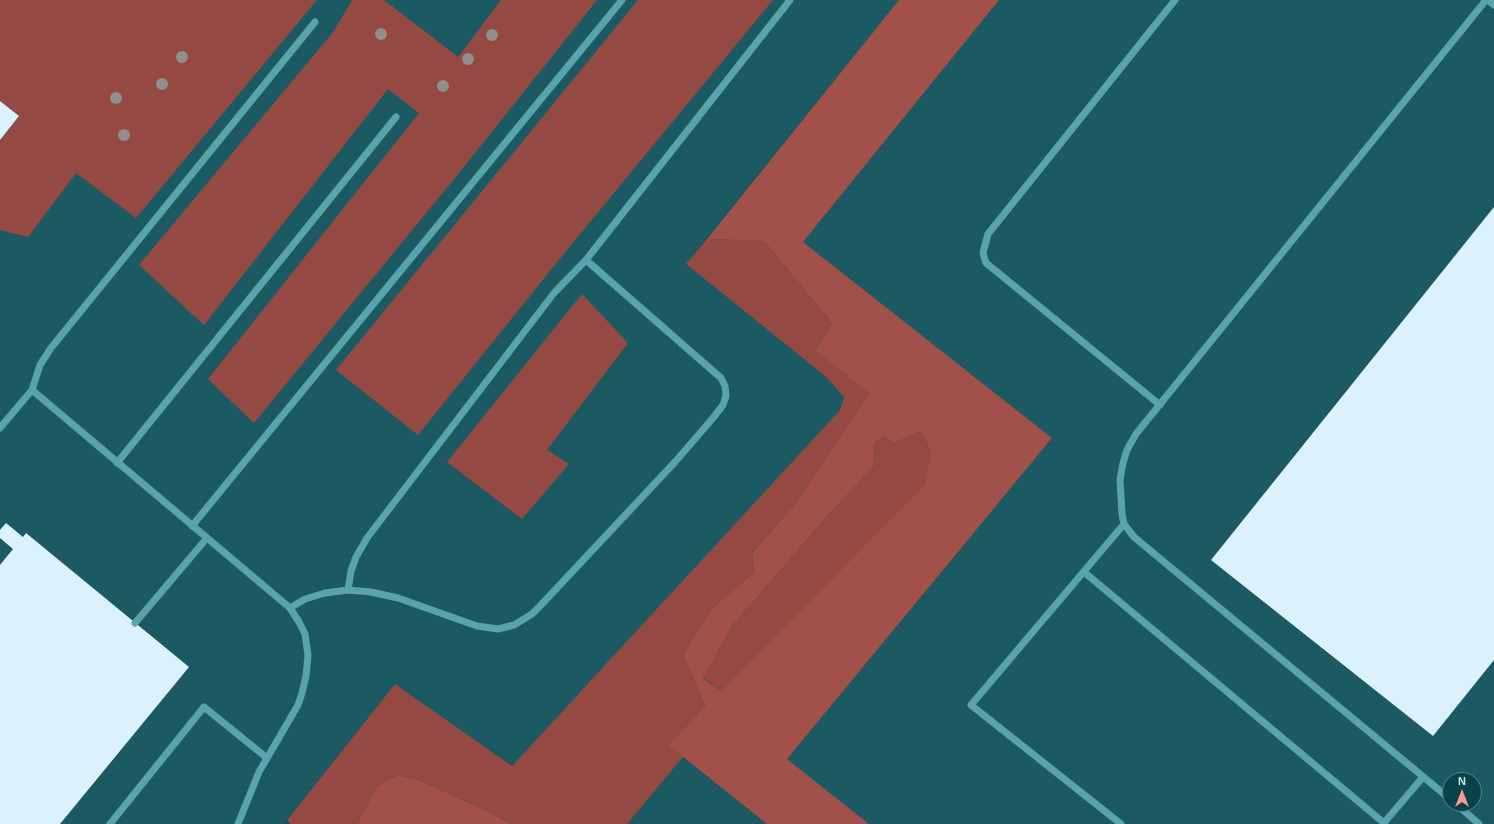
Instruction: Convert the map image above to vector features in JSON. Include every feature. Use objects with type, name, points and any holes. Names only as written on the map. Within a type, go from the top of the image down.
[{"type":"lane","points":[[192,526],[622,0]]},
{"type":"lane","points":[[348,590],[351,571],[368,538],[554,293],[586,260],[790,0]]},
{"type":"lane","points":[[1160,405],[986,263],[983,253],[988,234],[1175,0]]},
{"type":"lane","points":[[1442,792],[1134,537],[1124,524],[1120,500],[1120,480],[1122,463],[1136,434],[1487,0],[1494,5]]},
{"type":"lane","points":[[0,428],[32,390],[40,365],[51,348],[315,22]]},
{"type":"lane","points":[[117,463],[396,117]]},
{"type":"lane","points":[[290,608],[305,599],[325,593],[348,590],[371,592],[398,598],[478,626],[498,629],[514,625],[532,614],[541,605],[675,462],[723,405],[726,396],[725,386],[721,378],[586,260]]},
{"type":"lane","points":[[32,390],[290,608],[300,622],[305,634],[308,655],[306,676],[298,705],[253,785],[238,824]]},
{"type":"lane","points":[[1121,824],[971,706],[1124,524]]},
{"type":"lane","points":[[135,623],[207,538]]},
{"type":"lane","points":[[1084,572],[1384,824],[1423,777]]},
{"type":"lane","points":[[110,824],[204,707],[267,758]]},
{"type":"lane","points":[[1465,812],[1479,824]]},
{"type":"shaded area","points":[[0,0],[317,0],[136,218],[76,173],[28,237],[0,230],[0,140],[19,116],[0,101]]},
{"type":"shaded area","points":[[163,0],[899,0],[686,264],[825,376],[844,397],[840,410],[512,766],[395,684],[283,824],[0,824],[0,55]]},
{"type":"shaded area","points":[[352,0],[384,0],[458,57],[501,0],[597,0],[459,173],[254,423],[208,379],[419,113],[388,89],[204,325],[139,265],[334,31]]},
{"type":"shaded area","points":[[638,0],[773,0],[562,256],[418,435],[336,370]]},
{"type":"shaded area","points":[[899,0],[999,0],[803,242],[1052,438],[787,759],[869,824],[767,824],[668,745],[705,706],[683,654],[715,605],[754,573],[752,553],[795,504],[870,394],[815,350],[832,323],[764,241],[707,239]],"holes":[[[921,431],[931,452],[925,485],[721,691],[703,678],[732,626],[831,512],[874,466],[873,445],[884,436],[894,443]]]},
{"type":"shaded area","points":[[999,0],[1494,0],[1494,824],[869,824],[787,759],[1052,438],[803,242]]},
{"type":"shaded area","points":[[707,239],[764,241],[832,323],[815,350],[871,394],[795,504],[752,553],[754,573],[715,605],[683,654],[705,706],[668,745],[683,757],[627,824],[511,824],[483,809],[419,780],[398,775],[377,786],[357,824],[290,824],[287,820],[395,684],[512,766],[840,410],[844,397],[825,376],[686,264]]},
{"type":"shaded area","points":[[582,294],[628,343],[547,450],[569,464],[522,519],[447,462]]},
{"type":"shaded area","points":[[921,431],[931,452],[926,485],[721,691],[703,677],[732,626],[831,512],[874,466],[873,445],[884,436],[894,443]]},
{"type":"shaded area","points":[[683,757],[767,824],[627,824]]},
{"type":"shaded area","points":[[398,775],[419,780],[483,809],[511,824],[357,824],[377,786]]},
{"type":"building","points":[[0,101],[19,116],[0,140]]},
{"type":"building","points":[[1494,207],[1494,660],[1433,736],[1211,560]]},
{"type":"building","points":[[6,523],[23,537],[26,533],[189,667],[60,824],[0,824],[0,565],[13,549],[0,538],[0,530]]}]
